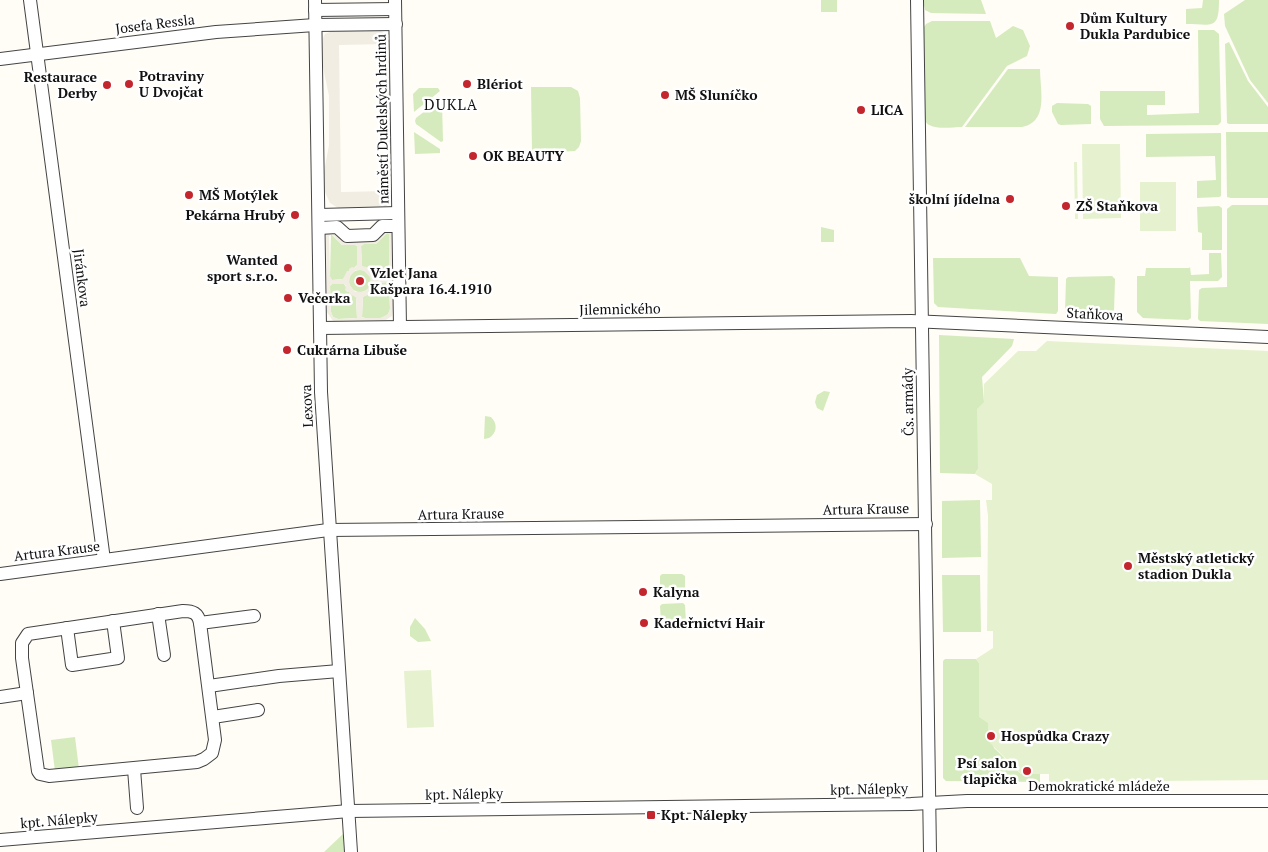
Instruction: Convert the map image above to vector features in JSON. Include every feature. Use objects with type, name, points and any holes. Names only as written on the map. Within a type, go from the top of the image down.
[{"type":"street","name":"Jiránkova","points":[[30,0],[104,560]]},
{"type":"street","name":"Čs. armády","points":[[917,0],[930,852]]},
{"type":"street","name":"náměstí Dukelských hrdinů","points":[[315,5],[395,4],[400,327]]},
{"type":"street","name":"Lexova","points":[[315,5],[321,392],[328,530],[351,852]]},
{"type":"street","name":"náměstí Dukelských hrdinů","points":[[315,25],[396,24]]},
{"type":"street","name":"Josefa Ressla","points":[[0,59],[176,36],[315,25]]},
{"type":"street","name":"náměstí Dukelských hrdinů","points":[[319,221],[398,220]]},
{"type":"street","points":[[319,221],[337,227],[347,236],[373,235],[382,226],[398,220]]},
{"type":"street","name":"Jilemnického","points":[[320,328],[921,321]]},
{"type":"street","name":"Staňkova","points":[[921,321],[1268,337]]},
{"type":"street","name":"Artura Krause","points":[[0,574],[328,530],[926,524]]},
{"type":"street","points":[[193,611],[197,614],[200,623],[213,717],[214,749],[204,759],[197,762],[54,776],[44,775],[38,771],[22,650],[22,643],[28,634],[158,614],[193,611]]},
{"type":"street","points":[[158,614],[164,655]]},
{"type":"street","points":[[200,623],[254,616]]},
{"type":"street","points":[[67,628],[72,665],[99,661],[118,658],[113,621]]},
{"type":"street","points":[[208,686],[279,676],[339,671]]},
{"type":"street","points":[[0,696],[27,693]]},
{"type":"street","points":[[213,717],[258,710]]},
{"type":"street","points":[[134,769],[137,808]]},
{"type":"street","name":"Demokratické mládeže","points":[[930,803],[967,801],[1268,801]]},
{"type":"street","name":"kpt. Nálepky","points":[[0,840],[349,810],[930,803]]},
{"type":"green space","points":[[821,0],[837,0],[837,12],[821,12]]},
{"type":"green space","points":[[923,0],[981,0],[986,14],[931,13],[925,10]]},
{"type":"green space","points":[[1203,0],[1219,0],[1218,17],[1212,24],[1208,25],[1186,24],[1186,9],[1202,8]]},
{"type":"green space","points":[[1245,0],[1268,0],[1268,103],[1250,80],[1225,26],[1224,14]]},
{"type":"green space","points":[[932,21],[990,21],[996,38],[1013,26],[1023,30],[1030,46],[1027,56],[1007,66],[962,127],[936,127],[925,121],[924,27]]},
{"type":"green space","points":[[1198,30],[1214,30],[1219,34],[1221,122],[1218,125],[1104,126],[1100,119],[1100,91],[1165,91],[1165,105],[1147,105],[1147,115],[1199,113]]},
{"type":"green space","points":[[1229,42],[1248,81],[1268,107],[1268,124],[1227,123],[1225,44]]},
{"type":"green space","points":[[1008,69],[1040,69],[1041,104],[1040,112],[1036,119],[1031,124],[1022,127],[965,127]]},
{"type":"green space","points":[[531,87],[571,87],[578,91],[580,98],[581,141],[575,151],[535,153],[532,151]]},
{"type":"green space","points":[[419,88],[438,88],[440,91],[414,112],[413,94]]},
{"type":"green space","points":[[438,101],[442,103],[443,141],[441,142],[416,124],[415,121],[416,118]]},
{"type":"green space","points":[[1057,103],[1088,104],[1091,106],[1091,124],[1058,124],[1052,112],[1052,106]]},
{"type":"green space","points":[[414,132],[440,149],[440,153],[415,154]]},
{"type":"green space","points":[[1226,132],[1268,132],[1268,198],[1227,197]]},
{"type":"green space","points":[[1221,133],[1221,196],[1219,197],[1197,198],[1197,181],[1216,180],[1215,156],[1146,157],[1146,134]]},
{"type":"green space","points":[[1082,144],[1120,144],[1121,218],[1083,219]]},
{"type":"green space","points":[[1074,162],[1077,162],[1078,219],[1075,219]]},
{"type":"green space","points":[[1140,182],[1176,182],[1176,231],[1140,231]]},
{"type":"green space","points":[[1232,205],[1268,205],[1268,324],[1200,321],[1198,319],[1199,290],[1202,288],[1227,287],[1227,209]]},
{"type":"green space","points":[[1219,206],[1222,208],[1222,250],[1202,250],[1202,233],[1198,232],[1197,207]]},
{"type":"green space","points":[[821,227],[834,230],[834,242],[821,242]]},
{"type":"green space","points":[[387,233],[389,234],[389,276],[388,278],[377,278],[362,266],[361,246],[364,244],[376,244]]},
{"type":"green space","points":[[331,234],[342,245],[357,246],[357,265],[343,279],[332,280],[330,277]]},
{"type":"green space","points":[[1209,253],[1221,253],[1222,277],[1218,281],[1190,281],[1191,318],[1188,320],[1143,318],[1137,312],[1137,276],[1145,276],[1146,268],[1190,267],[1191,275],[1209,274]]},
{"type":"green space","points":[[933,258],[1020,258],[1029,276],[1058,277],[1058,311],[1056,314],[938,307],[934,303]]},
{"type":"green space","points":[[360,270],[368,273],[371,281],[368,289],[360,292],[352,289],[349,281],[352,273]]},
{"type":"green space","points":[[1112,276],[1115,279],[1114,312],[1112,316],[1067,314],[1065,312],[1066,279],[1068,277]]},
{"type":"green space","points":[[388,282],[390,309],[388,314],[375,319],[362,317],[363,297],[377,283]]},
{"type":"green space","points":[[332,284],[344,284],[350,293],[356,297],[357,318],[338,319],[333,317],[331,312],[330,286]]},
{"type":"green space","points":[[939,335],[1014,339],[1012,346],[982,377],[984,402],[978,469],[975,474],[940,473]]},
{"type":"green space","name":"Městský atletický stadion Dukla","points":[[1047,341],[1268,351],[1268,780],[1049,782],[1049,774],[1021,774],[988,741],[988,723],[979,717],[979,663],[976,659],[993,648],[993,631],[987,631],[988,516],[986,500],[992,500],[992,484],[975,474],[978,469],[977,409],[984,402],[984,384],[1018,351],[1036,351]]},
{"type":"green space","points":[[824,391],[830,392],[823,411],[817,408],[815,402],[817,395]]},
{"type":"green space","points":[[485,416],[491,417],[496,428],[492,436],[484,439]]},
{"type":"green space","points":[[980,500],[981,557],[942,558],[942,501]]},
{"type":"green space","points":[[662,574],[682,574],[685,576],[685,594],[683,596],[663,596],[660,594],[660,576]]},
{"type":"green space","points":[[942,575],[980,575],[981,632],[943,632]]},
{"type":"green space","points":[[683,603],[685,605],[686,623],[684,625],[663,626],[661,623],[660,606],[662,604]]},
{"type":"green space","points":[[415,618],[425,629],[431,641],[418,642],[410,636],[410,627]]},
{"type":"green space","points":[[945,659],[976,659],[979,663],[988,723],[994,748],[1021,774],[1040,774],[1040,782],[946,781],[943,778],[943,661]]},
{"type":"green space","points":[[431,670],[434,727],[407,728],[404,671]]},
{"type":"green space","points":[[75,737],[79,769],[55,771],[51,740]]},
{"type":"green space","points":[[343,834],[344,852],[324,852]]},
{"type":"shaded area","points":[[379,30],[387,35],[390,42],[392,199],[383,208],[338,208],[330,203],[325,192],[324,172],[329,145],[329,96],[322,62],[323,38],[325,34],[332,31]],"holes":[[[385,44],[388,191],[341,192],[339,45]]]},
{"type":"shaded area","points":[[391,231],[393,235],[392,316],[384,321],[333,321],[327,312],[326,233]],"holes":[[[387,233],[389,234],[388,278],[377,278],[373,276],[370,268],[362,266],[361,246],[364,244],[376,244]],[[332,234],[342,245],[357,246],[357,265],[355,268],[349,269],[343,279],[332,280],[330,276],[329,236]],[[356,270],[363,270],[371,278],[368,289],[362,292],[355,292],[349,284],[350,276]],[[387,282],[389,285],[390,309],[388,314],[381,318],[364,318],[362,317],[363,297],[373,292],[376,284]],[[332,284],[344,284],[346,286],[345,290],[356,297],[357,318],[338,319],[333,317],[331,312],[330,286]]]},
{"type":"place","name":"Dům Kultury Dukla Pardubice","points":[[1070,26]]},
{"type":"place","name":"Potraviny U Dvojčat","points":[[129,84]]},
{"type":"place","name":"Blériot","points":[[467,84]]},
{"type":"place","name":"Restaurace Derby","points":[[107,85]]},
{"type":"place","name":"MŠ Sluníčko","points":[[665,95]]},
{"type":"place","name":"LICA","points":[[861,110]]},
{"type":"place","name":"OK BEAUTY","points":[[473,156]]},
{"type":"place","name":"MŠ Motýlek","points":[[189,195]]},
{"type":"place","name":"školní jídelna","points":[[1010,199]]},
{"type":"place","name":"ZŠ Staňkova","points":[[1066,206]]},
{"type":"place","name":"Pekárna Hrubý","points":[[295,215]]},
{"type":"place","name":"Wanted sport s.r.o.","points":[[288,268]]},
{"type":"place","name":"Vzlet Jana Kašpara 16.4.1910","points":[[360,281]]},
{"type":"place","name":"Večerka","points":[[288,298]]},
{"type":"place","name":"Cukrárna Libuše","points":[[287,350]]},
{"type":"place","name":"Městský atletický stadion Dukla","points":[[1128,566]]},
{"type":"place","name":"Kalyna","points":[[643,592]]},
{"type":"place","name":"Kadeřnictví Hair","points":[[644,623]]},
{"type":"place","name":"Hospůdka Crazy","points":[[991,736]]},
{"type":"place","name":"Psí salon tlapička","points":[[1027,771]]},
{"type":"place","name":"Kpt. Nálepky","points":[[651,815]]},
{"type":"district","name":"DUKLA","points":[[451,105]]}]
